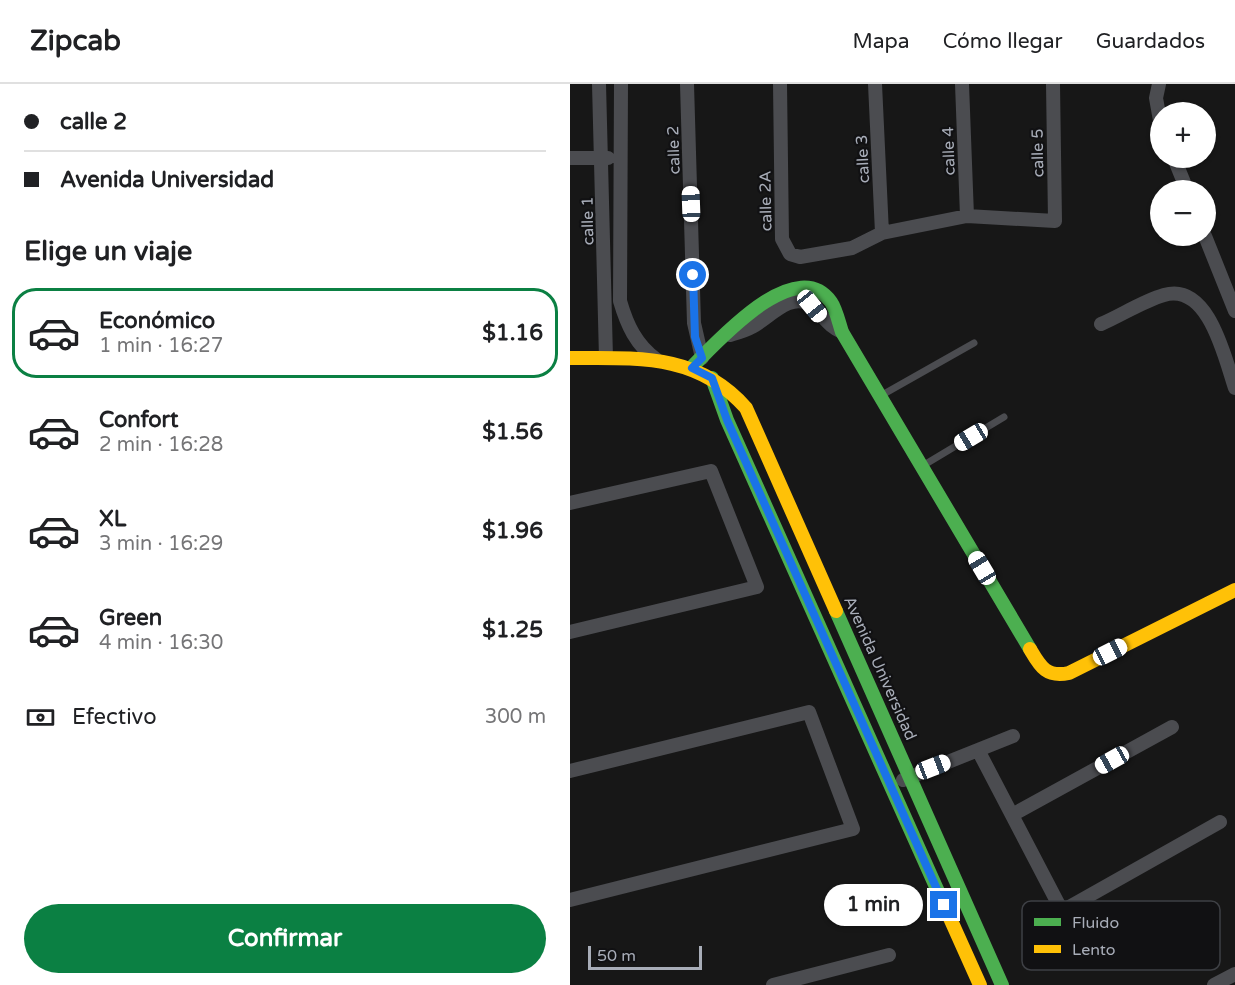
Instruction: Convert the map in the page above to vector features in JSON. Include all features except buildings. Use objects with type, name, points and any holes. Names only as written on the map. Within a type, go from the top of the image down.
[{"type":"street","name":"calle 1","points":[[599,84],[606,358]]},
{"type":"street","name":"calle 1","points":[[621,84],[618,283],[620,301],[630,329],[639,343],[659,361]]},
{"type":"street","name":"calle 2","points":[[687,84],[697,363]]},
{"type":"street","name":"calle 2A","points":[[780,84],[782,239],[785,249],[790,254],[800,257],[852,248],[882,233]]},
{"type":"street","name":"calle 3","points":[[874,84],[882,233]]},
{"type":"street","name":"calle 4","points":[[962,84],[968,216]]},
{"type":"street","name":"calle 5","points":[[968,216],[1055,221],[1053,84]]},
{"type":"street","points":[[1157,102],[1159,84]]},
{"type":"street","points":[[570,158],[620,159]]},
{"type":"street","points":[[882,233],[968,216]]},
{"type":"street","points":[[1209,246],[1235,311]]},
{"type":"street","points":[[697,363],[728,335],[740,320],[780,293],[810,285],[824,292],[833,305],[842,332],[1042,669],[1048,675],[1069,673],[1235,590]]},
{"type":"street","points":[[1101,324],[1166,294],[1182,295],[1196,300],[1206,312],[1235,388]]},
{"type":"street","name":"calle 1","points":[[629,358],[630,329]]},
{"type":"street","name":"Avenida Universidad","points":[[570,358],[629,358],[697,363],[712,378],[737,394],[746,408],[1002,985]]},
{"type":"street","points":[[712,378],[727,420],[980,985]]},
{"type":"street","points":[[570,503],[711,471],[757,588],[570,632]]},
{"type":"street","points":[[570,771],[809,712],[853,829],[570,900]]},
{"type":"street","points":[[1012,815],[1172,727]]},
{"type":"street","points":[[891,786],[1013,736]]},
{"type":"street","points":[[978,750],[1057,901]]},
{"type":"street","points":[[1080,901],[1220,822]]},
{"type":"street","points":[[773,985],[889,955]]},
{"type":"street","points":[[1214,985],[1235,974]]},
{"type":"lane","points":[[880,396],[974,343]]},
{"type":"lane","points":[[922,466],[1004,417]]},
{"type":"traffic: fast","points":[[692,367],[719,339],[778,294],[798,288],[816,290],[831,302],[842,332],[1030,649]]},
{"type":"traffic: fast","points":[[712,378],[727,420],[949,916]]},
{"type":"traffic: fast","points":[[836,611],[1002,985]]},
{"type":"traffic: slow","points":[[570,358],[642,359],[687,368],[708,377],[727,390],[746,408],[836,611]]},
{"type":"traffic: slow","points":[[1030,649],[1049,672],[1069,673],[1235,590]]},
{"type":"traffic: slow","points":[[949,916],[980,985]]},
{"type":"route","points":[[693,275],[695,337],[702,358],[692,368],[712,378],[727,420],[944,905]]}]
